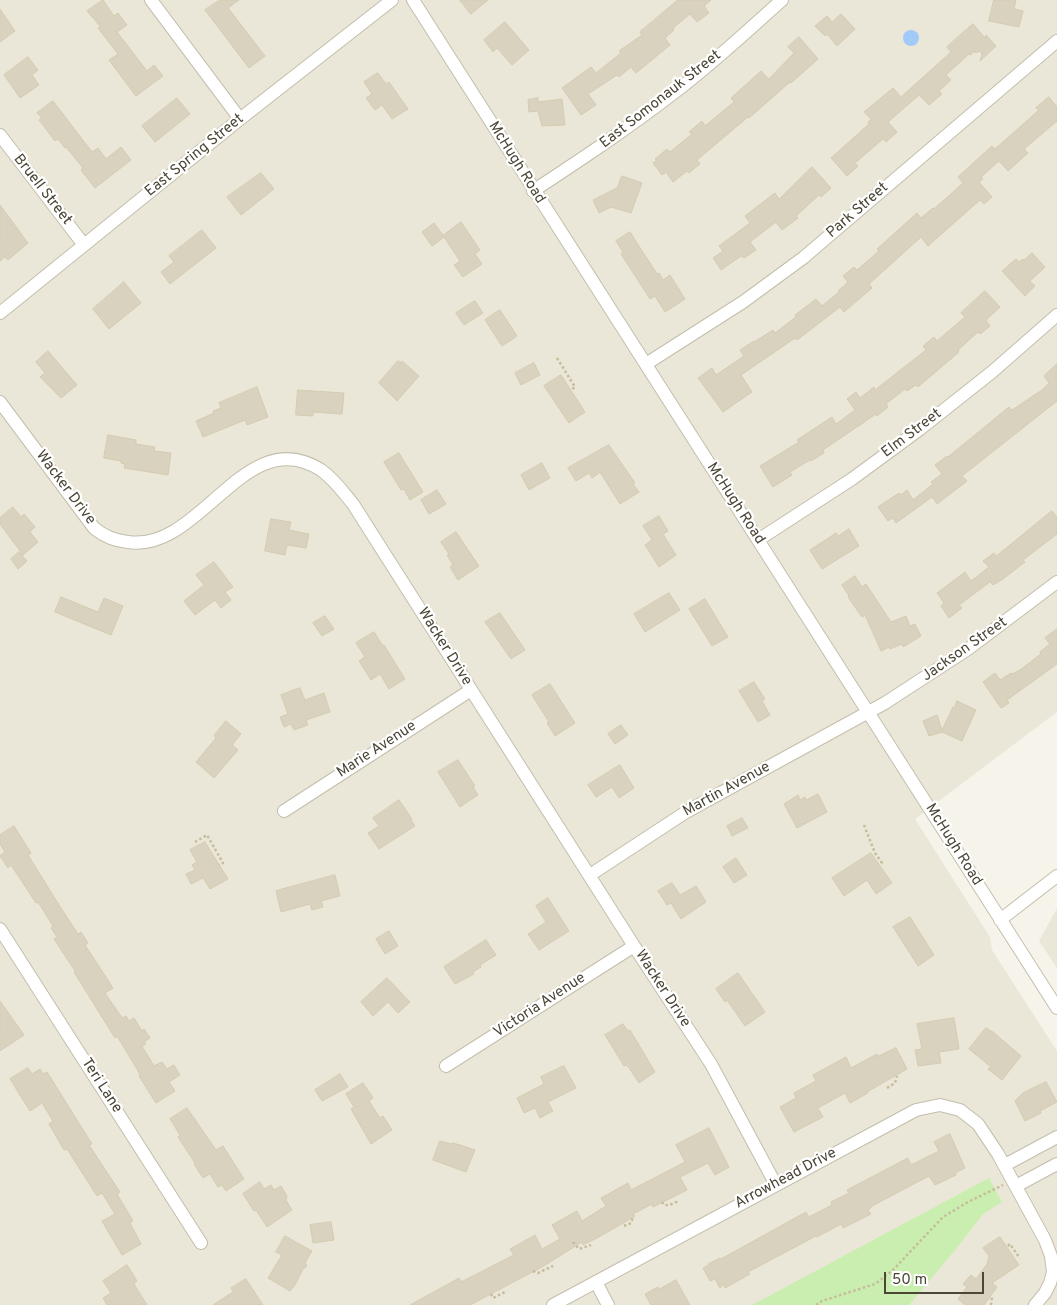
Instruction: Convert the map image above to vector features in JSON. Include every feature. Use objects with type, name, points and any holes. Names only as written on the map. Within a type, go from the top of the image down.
[{"type":"street","points":[[151,0],[240,119]]},
{"type":"street","name":"East Spring Street","points":[[0,313],[240,119],[392,0]]},
{"type":"street","name":"McHugh Road","points":[[412,0],[1057,1008]]},
{"type":"street","name":"East Somonauk Street","points":[[533,191],[610,140],[672,94],[782,0]]},
{"type":"street","name":"Park Street","points":[[646,364],[743,302],[803,258],[1057,41]]},
{"type":"street","name":"Bruell Street","points":[[0,135],[84,245]]},
{"type":"street","name":"Elm Street","points":[[758,540],[852,479],[920,428],[992,372],[1057,314]]},
{"type":"street","name":"Wacker Drive","points":[[0,402],[94,528],[104,537],[118,541],[136,544],[168,536],[182,527],[246,474],[271,462],[288,460],[305,462],[322,471],[335,482],[352,504],[711,1064],[776,1185]]},
{"type":"street","name":"Jackson Street","points":[[869,713],[968,649],[1057,582]]},
{"type":"street","name":"Marie Avenue","points":[[284,811],[471,690]]},
{"type":"street","name":"Martin Avenue","points":[[590,875],[686,812],[869,713]]},
{"type":"street","points":[[1000,920],[1057,876]]},
{"type":"street","name":"Teri Lane","points":[[0,929],[201,1243]]},
{"type":"street","name":"Victoria Avenue","points":[[446,1066],[634,946]]},
{"type":"street","name":"Arrowhead Drive","points":[[553,1305],[916,1110],[940,1105],[960,1110],[978,1124],[1005,1166],[1051,1256],[1053,1272],[1050,1283],[1045,1294],[1035,1305]]},
{"type":"street","points":[[1005,1166],[1057,1137]]},
{"type":"street","points":[[1016,1186],[1057,1164]]},
{"type":"street","points":[[596,1282],[608,1305]]},
{"type":"path","points":[[557,358],[575,387],[571,390]]},
{"type":"path","points":[[864,825],[876,854],[882,863],[881,866]]},
{"type":"path","points":[[195,842],[207,835],[222,863],[219,865]]},
{"type":"path","points":[[887,1088],[896,1083],[897,1076]]},
{"type":"path","points":[[816,1305],[822,1301],[875,1284],[892,1272],[943,1217],[997,1188]]},
{"type":"path","points":[[662,1202],[669,1205],[679,1201]]},
{"type":"path","points":[[624,1226],[631,1223],[633,1217]]},
{"type":"path","points":[[573,1242],[579,1249],[591,1245]]},
{"type":"path","points":[[1008,1246],[1010,1244],[1019,1256]]},
{"type":"path","points":[[533,1271],[542,1272],[553,1266]]},
{"type":"path","points":[[491,1294],[494,1298],[507,1291]]},
{"type":"path","points":[[991,1305],[992,1296]]},
{"type":"shaded area","points":[[0,0],[1057,0],[1057,712],[915,819],[990,937],[992,950],[1057,1051],[1057,1305],[0,1305]]},
{"type":"shaded area","points":[[1057,908],[1057,968],[1039,941]]},
{"type":"green space","points":[[989,1178],[1002,1202],[983,1214],[909,1305],[752,1305]]},
{"type":"water","points":[[911,30],[919,38],[911,46],[903,38]]},
{"type":"building","points":[[103,0],[114,16],[118,13],[127,25],[117,32],[147,71],[154,65],[163,76],[136,96],[109,60],[118,54],[98,28],[100,26],[87,11]]},
{"type":"building","points":[[220,0],[239,0],[228,8],[265,56],[249,68],[205,10]]},
{"type":"building","points":[[460,0],[488,0],[471,14]]},
{"type":"building","points":[[678,0],[711,0],[704,6],[709,13],[697,22],[690,14],[673,28],[674,30],[665,38],[670,45],[636,73],[631,67],[619,77],[617,75],[588,94],[596,105],[581,115],[562,88],[591,67],[596,73],[621,53],[619,51],[642,35],[640,32]]},
{"type":"building","points":[[994,0],[1016,0],[1014,9],[1023,11],[1019,27],[989,21]]},
{"type":"building","points":[[0,9],[15,31],[0,42]]},
{"type":"building","points":[[841,14],[855,29],[837,46],[827,34],[825,36],[815,26],[827,16],[832,22]]},
{"type":"building","points":[[505,22],[529,50],[512,65],[497,48],[493,52],[484,40]]},
{"type":"building","points":[[973,24],[985,38],[986,35],[996,46],[980,61],[982,54],[979,51],[969,54],[946,75],[951,80],[939,91],[942,94],[929,105],[919,95],[888,122],[897,132],[886,142],[883,139],[855,163],[858,166],[847,176],[831,158],[869,124],[868,122],[871,119],[864,112],[893,88],[901,97],[951,52],[947,47]]},
{"type":"building","points":[[799,37],[818,59],[697,160],[700,164],[689,173],[687,171],[673,182],[666,172],[662,175],[653,163],[657,160],[655,159],[667,149],[670,152],[692,134],[689,132],[702,121],[705,126],[734,102],[731,98],[761,71],[769,79],[794,53],[788,47]]},
{"type":"building","points":[[28,57],[38,70],[32,75],[39,85],[20,98],[4,75]]},
{"type":"building","points":[[378,73],[386,84],[389,82],[408,109],[392,119],[382,105],[375,110],[366,98],[372,94],[364,82]]},
{"type":"building","points":[[1049,97],[1057,107],[1057,121],[1024,149],[1028,153],[1008,171],[999,161],[981,177],[983,179],[979,182],[992,197],[984,204],[980,200],[928,246],[921,237],[869,284],[872,288],[844,312],[840,307],[797,340],[795,338],[741,375],[752,392],[723,412],[698,378],[712,368],[716,375],[744,356],[740,350],[773,330],[775,333],[816,299],[822,306],[848,282],[843,276],[854,267],[857,270],[917,213],[921,218],[934,209],[963,183],[958,177],[992,146],[995,149],[1039,110],[1036,108]]},
{"type":"building","points":[[177,98],[190,114],[155,142],[142,126]]},
{"type":"building","points":[[538,98],[538,102],[562,99],[565,125],[542,126],[538,111],[529,112],[528,100]]},
{"type":"building","points":[[53,101],[92,152],[98,148],[106,159],[121,147],[131,160],[95,188],[81,170],[83,168],[66,147],[58,139],[55,141],[39,120],[42,118],[37,113]]},
{"type":"building","points":[[812,167],[831,188],[821,197],[819,195],[796,216],[798,218],[782,230],[776,222],[750,242],[756,250],[744,258],[741,256],[721,270],[713,258],[723,251],[719,246],[750,223],[745,216],[775,193],[779,199]]},
{"type":"building","points":[[261,173],[274,189],[241,215],[227,197]]},
{"type":"building","points":[[622,176],[642,183],[631,213],[611,207],[599,213],[593,200],[617,188]]},
{"type":"building","points":[[0,205],[28,243],[8,260],[5,257],[0,261]]},
{"type":"building","points":[[461,222],[480,250],[475,254],[482,264],[463,277],[454,265],[460,261],[444,237],[432,246],[422,232],[434,223],[443,235]]},
{"type":"building","points":[[202,230],[216,248],[170,284],[161,272],[174,262],[169,256]]},
{"type":"building","points":[[630,232],[657,274],[659,273],[663,280],[670,275],[685,299],[665,312],[655,296],[650,299],[621,254],[623,252],[616,241]]},
{"type":"building","points":[[1032,253],[1045,267],[1030,281],[1035,286],[1025,296],[1002,271],[1016,259],[1019,262]]},
{"type":"building","points":[[124,282],[141,303],[109,329],[93,309]]},
{"type":"building","points":[[985,291],[1000,307],[986,320],[990,326],[980,334],[978,332],[958,350],[959,352],[918,387],[916,385],[907,391],[905,389],[886,404],[888,407],[877,416],[876,414],[823,450],[824,453],[790,472],[792,475],[773,487],[760,466],[799,442],[797,440],[832,417],[836,424],[855,410],[847,399],[856,392],[860,398],[874,387],[875,390],[926,350],[923,346],[934,337],[937,341],[965,317],[961,313]]},
{"type":"building","points":[[475,301],[483,313],[464,325],[456,313]]},
{"type":"building","points":[[500,310],[517,336],[502,346],[485,320]]},
{"type":"building","points":[[48,351],[77,385],[61,398],[40,377],[45,373],[36,362]]},
{"type":"building","points":[[398,361],[401,363],[402,361],[419,376],[397,401],[379,383]]},
{"type":"building","points":[[534,363],[540,375],[521,385],[515,373]]},
{"type":"building","points":[[1057,364],[1057,401],[962,476],[967,481],[937,504],[932,497],[896,523],[893,518],[888,521],[878,507],[907,490],[913,500],[942,474],[935,465],[948,457],[1009,407],[1012,410],[1042,390],[1049,383],[1044,376]]},
{"type":"building","points":[[561,375],[585,412],[569,423],[544,386]]},
{"type":"building","points":[[257,387],[268,417],[247,425],[245,420],[203,437],[196,421],[221,408],[219,403]]},
{"type":"building","points":[[298,390],[344,393],[342,414],[313,412],[313,416],[296,415]]},
{"type":"building","points":[[108,435],[136,440],[136,444],[155,447],[154,451],[171,453],[168,475],[124,468],[125,464],[121,463],[121,461],[104,458]]},
{"type":"building","points":[[609,445],[639,492],[620,504],[600,472],[592,478],[589,473],[576,481],[568,468]]},
{"type":"building","points":[[399,453],[423,492],[410,500],[404,489],[401,490],[384,462]]},
{"type":"building","points":[[542,463],[550,478],[529,490],[521,475]]},
{"type":"building","points":[[437,490],[446,504],[429,514],[421,500]]},
{"type":"building","points":[[13,507],[21,517],[24,514],[35,527],[30,532],[38,542],[23,555],[0,524],[0,518]]},
{"type":"building","points":[[1052,511],[1057,517],[1057,534],[1023,560],[1025,562],[1003,579],[993,585],[990,582],[959,605],[962,608],[949,618],[941,606],[944,603],[937,593],[965,572],[971,581],[989,567],[983,561],[994,553],[996,556]]},
{"type":"building","points":[[659,516],[668,531],[663,534],[676,555],[659,567],[645,545],[652,540],[643,526]]},
{"type":"building","points":[[271,519],[291,522],[289,530],[309,534],[306,548],[287,545],[285,555],[265,551]]},
{"type":"building","points":[[849,529],[859,546],[822,569],[810,550],[836,533],[838,536]]},
{"type":"building","points":[[456,532],[479,566],[458,580],[450,567],[453,565],[447,555],[449,554],[441,542]]},
{"type":"building","points":[[19,552],[27,561],[18,569],[11,559]]},
{"type":"building","points":[[214,562],[233,587],[225,592],[231,600],[221,608],[215,600],[195,615],[184,601],[204,585],[196,575]]},
{"type":"building","points":[[855,576],[862,587],[866,584],[891,622],[906,616],[910,626],[915,624],[921,636],[903,647],[902,644],[881,651],[865,615],[862,617],[842,585]]},
{"type":"building","points":[[669,593],[680,610],[645,632],[634,614]]},
{"type":"building","points":[[61,597],[98,612],[104,598],[123,606],[111,635],[55,612]]},
{"type":"building","points":[[705,599],[728,637],[712,646],[689,609]]},
{"type":"building","points":[[500,613],[525,650],[511,659],[485,622]]},
{"type":"building","points":[[325,616],[334,629],[322,636],[313,623]]},
{"type":"building","points":[[1057,629],[1057,664],[1007,700],[1009,703],[1001,708],[983,682],[995,673],[1000,680],[1020,670],[1041,654],[1040,652],[1050,644],[1045,638]]},
{"type":"building","points":[[374,632],[405,679],[389,689],[380,674],[371,680],[359,661],[365,657],[356,643]]},
{"type":"building","points":[[754,682],[765,699],[762,701],[770,715],[758,722],[739,691]]},
{"type":"building","points":[[550,684],[575,723],[555,736],[547,723],[549,722],[532,695]]},
{"type":"building","points":[[300,688],[305,700],[324,693],[330,712],[306,720],[308,725],[294,730],[291,724],[284,727],[280,717],[288,714],[281,695]]},
{"type":"building","points":[[957,701],[976,710],[962,741],[942,732],[929,736],[923,721],[937,715],[942,730]]},
{"type":"building","points":[[226,721],[241,734],[232,745],[238,750],[214,778],[196,762],[216,738],[214,736]]},
{"type":"building","points":[[621,725],[628,735],[615,744],[608,734]]},
{"type":"building","points":[[458,760],[475,786],[473,787],[478,795],[460,807],[438,772]]},
{"type":"building","points":[[620,765],[634,788],[619,798],[612,787],[596,797],[588,785]]},
{"type":"building","points":[[818,794],[827,812],[797,828],[784,804],[798,795],[800,800],[805,797],[806,800]]},
{"type":"building","points":[[399,800],[415,826],[379,849],[368,833],[379,826],[373,818]]},
{"type":"building","points":[[742,818],[748,828],[732,836],[727,826]]},
{"type":"building","points":[[14,826],[31,853],[28,855],[78,934],[81,932],[88,943],[85,945],[113,988],[105,993],[123,1018],[126,1016],[129,1021],[134,1018],[142,1031],[144,1029],[150,1038],[142,1046],[154,1066],[162,1062],[167,1069],[174,1065],[180,1075],[169,1082],[175,1091],[156,1103],[117,1036],[115,1038],[54,939],[57,937],[51,928],[53,926],[38,902],[36,903],[11,865],[8,868],[0,856],[5,852],[0,844],[0,835]]},
{"type":"building","points":[[205,842],[228,879],[210,889],[203,878],[191,884],[186,874],[195,870],[192,865],[197,862],[190,850]]},
{"type":"building","points":[[871,853],[892,883],[876,894],[867,880],[844,896],[832,878]]},
{"type":"building","points":[[736,858],[747,875],[734,883],[723,867]]},
{"type":"building","points":[[335,875],[340,896],[321,901],[323,907],[312,910],[310,904],[281,912],[276,891]]},
{"type":"building","points":[[672,883],[680,895],[696,886],[706,902],[681,919],[671,903],[667,905],[658,891]]},
{"type":"building","points":[[548,898],[569,931],[539,950],[528,934],[546,922],[536,906]]},
{"type":"building","points":[[910,917],[934,955],[918,966],[893,927]]},
{"type":"building","points":[[389,931],[398,946],[385,954],[376,939]]},
{"type":"building","points":[[486,940],[496,955],[480,965],[481,967],[473,972],[474,974],[455,984],[444,967]]},
{"type":"building","points":[[738,973],[765,1012],[745,1026],[727,1000],[725,1002],[716,989]]},
{"type":"building","points":[[387,978],[410,1002],[398,1013],[388,1002],[373,1016],[361,1002]]},
{"type":"building","points":[[0,1001],[24,1035],[0,1051]]},
{"type":"building","points":[[954,1018],[959,1049],[939,1052],[941,1063],[918,1066],[915,1050],[922,1049],[917,1024]]},
{"type":"building","points":[[623,1024],[628,1031],[630,1030],[655,1072],[639,1083],[627,1065],[624,1066],[605,1035]]},
{"type":"building","points":[[986,1028],[1021,1056],[1002,1080],[988,1069],[991,1067],[969,1049]]},
{"type":"building","points":[[896,1048],[907,1069],[850,1103],[845,1093],[818,1108],[823,1117],[794,1132],[780,1107],[796,1098],[794,1093],[816,1081],[813,1075],[846,1057],[851,1068],[877,1054],[878,1056]]},
{"type":"building","points":[[564,1066],[576,1088],[548,1102],[553,1111],[540,1118],[535,1108],[524,1113],[517,1098],[544,1084],[541,1077]]},
{"type":"building","points":[[28,1068],[32,1074],[40,1069],[43,1074],[47,1072],[92,1144],[89,1145],[120,1192],[117,1194],[133,1221],[130,1223],[141,1244],[122,1255],[102,1221],[115,1214],[102,1193],[97,1196],[67,1149],[64,1150],[49,1124],[53,1121],[42,1103],[30,1111],[10,1079]]},
{"type":"building","points":[[340,1074],[348,1087],[322,1101],[315,1090]]},
{"type":"building","points":[[1046,1082],[1057,1102],[1025,1121],[1015,1101],[1023,1093]]},
{"type":"building","points":[[363,1083],[373,1098],[369,1101],[380,1118],[383,1116],[392,1130],[371,1144],[351,1109],[354,1107],[346,1094]]},
{"type":"building","points":[[187,1108],[216,1150],[223,1146],[244,1179],[226,1191],[222,1185],[218,1187],[210,1174],[203,1178],[178,1137],[180,1135],[170,1119]]},
{"type":"building","points":[[709,1128],[729,1167],[715,1175],[708,1163],[680,1177],[687,1190],[653,1207],[652,1204],[633,1214],[635,1216],[597,1238],[583,1245],[582,1242],[542,1267],[470,1305],[410,1305],[459,1278],[461,1282],[514,1255],[510,1249],[535,1235],[542,1249],[560,1239],[552,1225],[577,1211],[582,1221],[606,1206],[601,1198],[628,1183],[631,1190],[685,1162],[676,1145]]},
{"type":"building","points":[[950,1134],[965,1168],[955,1173],[956,1175],[935,1185],[929,1176],[872,1206],[868,1210],[871,1214],[843,1228],[841,1224],[816,1236],[748,1272],[750,1274],[725,1288],[724,1284],[720,1288],[715,1279],[710,1281],[703,1268],[708,1264],[721,1259],[806,1212],[809,1217],[832,1205],[831,1202],[849,1193],[847,1190],[908,1158],[911,1165],[939,1151],[934,1142]]},
{"type":"building","points":[[440,1141],[475,1150],[466,1172],[433,1160]]},
{"type":"building","points":[[260,1182],[264,1189],[271,1185],[274,1190],[281,1186],[292,1210],[267,1227],[243,1194]]},
{"type":"building","points":[[331,1222],[334,1240],[313,1243],[310,1225]]},
{"type":"building","points":[[285,1236],[312,1251],[305,1263],[307,1266],[303,1269],[290,1291],[268,1278],[282,1255],[276,1252]]},
{"type":"building","points":[[1000,1237],[1019,1265],[992,1283],[997,1287],[984,1305],[965,1305],[958,1299],[967,1287],[963,1284],[971,1275],[976,1279],[987,1264],[989,1256],[983,1248]]},
{"type":"building","points":[[127,1265],[137,1281],[134,1284],[147,1305],[107,1305],[103,1298],[111,1293],[103,1281]]},
{"type":"building","points":[[246,1279],[263,1305],[213,1305],[233,1292],[231,1288]]},
{"type":"building","points":[[676,1280],[690,1305],[651,1305],[645,1294]]}]
